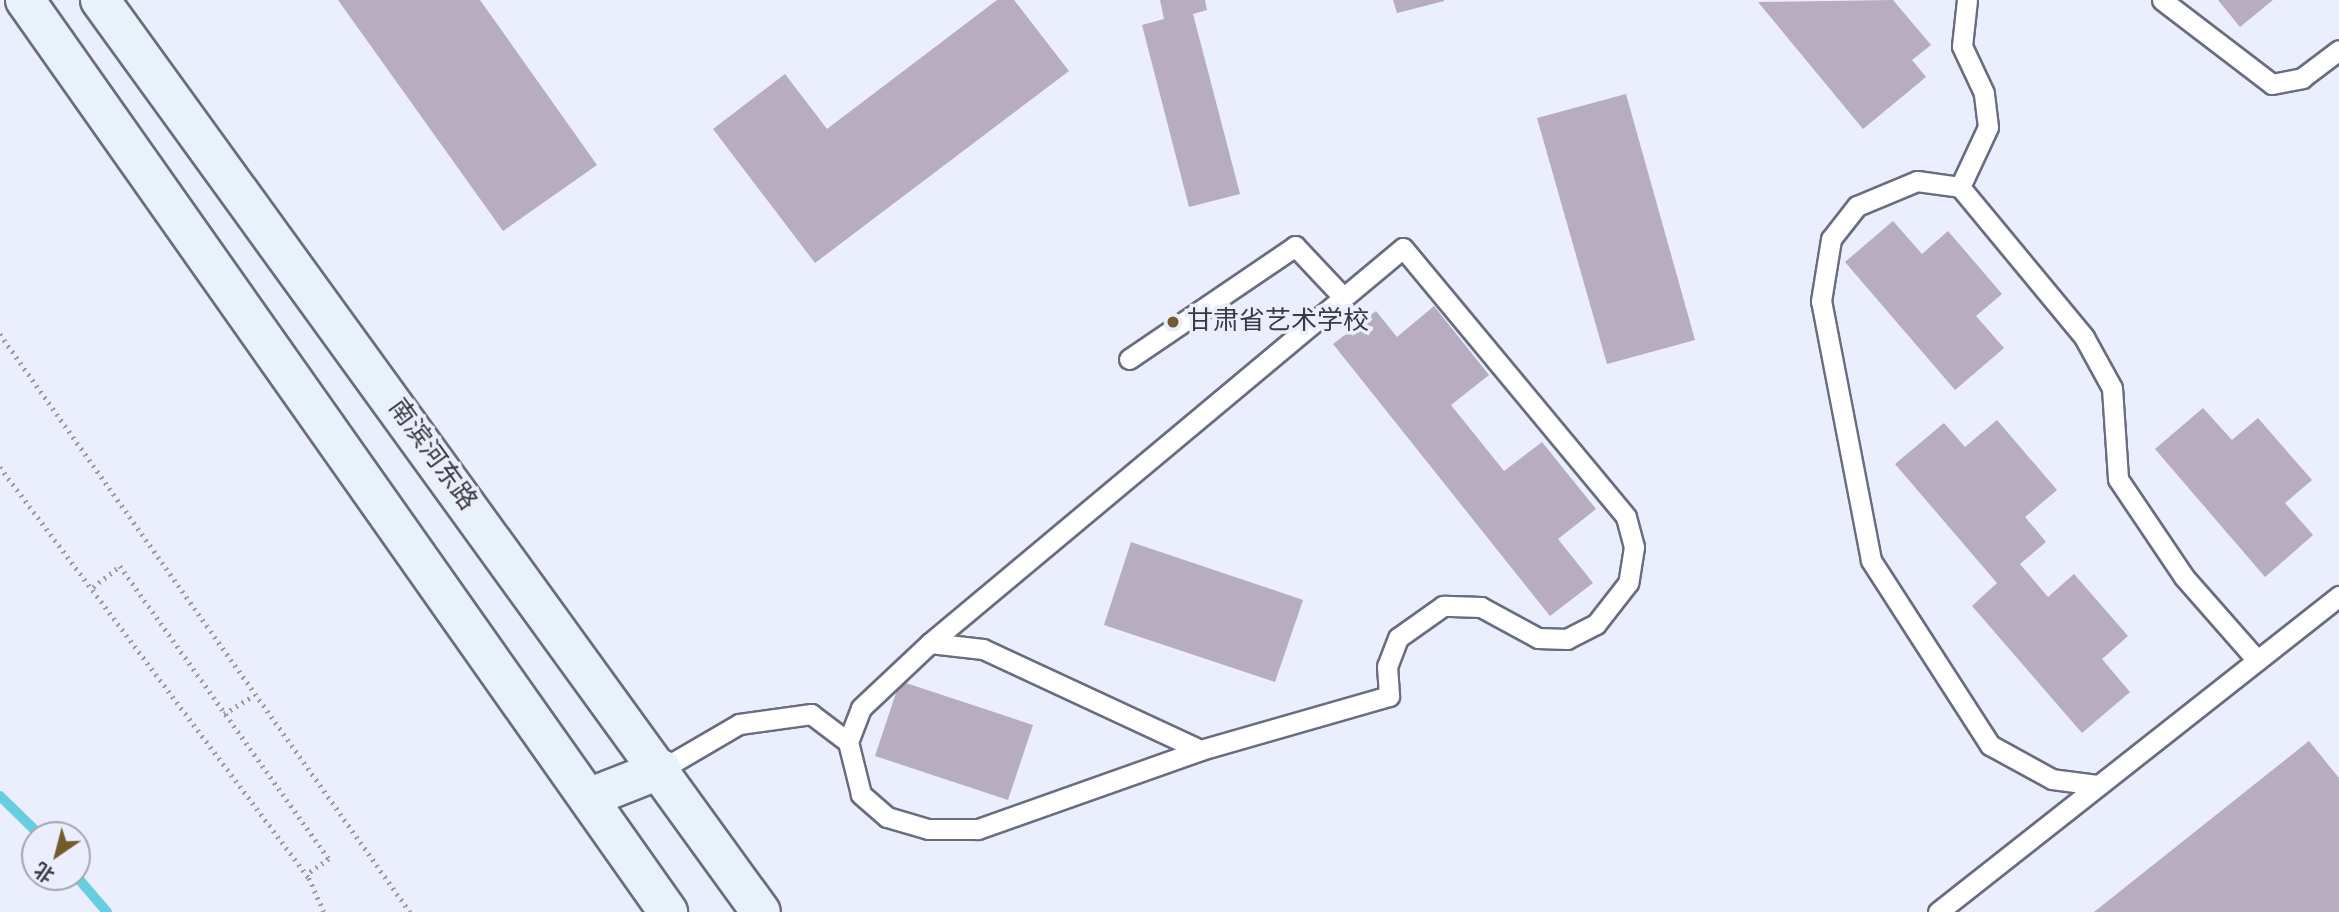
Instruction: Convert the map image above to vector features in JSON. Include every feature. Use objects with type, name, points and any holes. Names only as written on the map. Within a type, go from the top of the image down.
[{"type":"main road","points":[[25,0],[668,912]]},
{"type":"main road","name":"南滨河东路","points":[[100,0],[662,769],[761,912]]},
{"type":"main road","points":[[588,798],[662,769]]},
{"type":"lane","points":[[1960,187],[1988,127],[1984,93],[1962,46],[1967,0]]},
{"type":"lane","points":[[2162,0],[2272,84],[2302,78],[2339,50]]},
{"type":"lane","points":[[2097,785],[2052,779],[1990,745],[1871,560],[1821,301],[1824,259],[1843,221],[1875,194],[1917,181],[1960,187],[2084,337],[2112,388],[2118,479],[2184,577],[2257,660]]},
{"type":"lane","points":[[1129,359],[1295,246],[1343,298]]},
{"type":"lane","points":[[1403,248],[1619,503],[1634,547],[1628,583],[1596,625],[1567,639],[1525,634],[1481,607],[1452,605],[1426,613],[1391,651],[1389,696],[1201,750],[978,829],[953,831],[903,823],[873,807],[853,778],[848,742],[861,708],[930,643],[1343,298],[1403,248]]},
{"type":"lane","points":[[1938,912],[2339,596]]},
{"type":"lane","points":[[930,643],[983,649],[1201,750]]},
{"type":"lane","points":[[662,769],[739,724],[811,714],[848,742]]},
{"type":"path","points":[[0,334],[253,696],[410,912]]},
{"type":"path","points":[[0,467],[93,587],[306,875],[324,912]]},
{"type":"path","points":[[93,587],[120,566],[329,859],[306,875]]},
{"type":"path","points":[[224,714],[253,696]]},
{"type":"building","points":[[338,0],[480,0],[597,165],[503,231]]},
{"type":"building","points":[[997,0],[1014,0],[1069,71],[815,263],[713,129],[785,74],[827,129]]},
{"type":"building","points":[[1160,0],[1205,0],[1207,10],[1193,14],[1240,194],[1189,207],[1142,25],[1164,19]]},
{"type":"building","points":[[1393,0],[1444,0],[1444,1],[1397,13]]},
{"type":"building","points":[[1893,0],[1931,45],[1912,60],[1926,77],[1863,129],[1758,2]]},
{"type":"building","points":[[2218,0],[2273,0],[2240,27]]},
{"type":"building","points":[[1626,94],[1695,340],[1607,364],[1537,118]]},
{"type":"building","points":[[1893,221],[1922,254],[1948,231],[2002,294],[1976,316],[2004,348],[1955,390],[1845,262]]},
{"type":"building","points":[[1434,306],[1489,375],[1451,405],[1504,471],[1542,442],[1596,509],[1558,539],[1593,583],[1550,616],[1333,344],[1376,311],[1397,337]]},
{"type":"building","points":[[2203,408],[2232,440],[2258,418],[2312,480],[2285,503],[2313,535],[2265,577],[2155,449]]},
{"type":"building","points":[[1997,420],[2057,490],[2025,517],[2046,542],[2020,564],[2048,597],[2074,574],[2128,636],[2102,659],[2130,692],[2082,733],[1972,606],[1997,583],[1895,464],[1944,423],[1965,447]]},
{"type":"building","points":[[1131,542],[1303,600],[1275,682],[1104,625]]},
{"type":"building","points":[[900,681],[1033,725],[1008,800],[875,756]]},
{"type":"building","points":[[2309,741],[2339,778],[2339,912],[2094,912]]},
{"type":"waterway","points":[[0,796],[26,821]]},
{"type":"waterway","points":[[89,891],[107,912]]},
{"type":"place","name":"甘肃省艺术学校","points":[[1173,322]]}]
